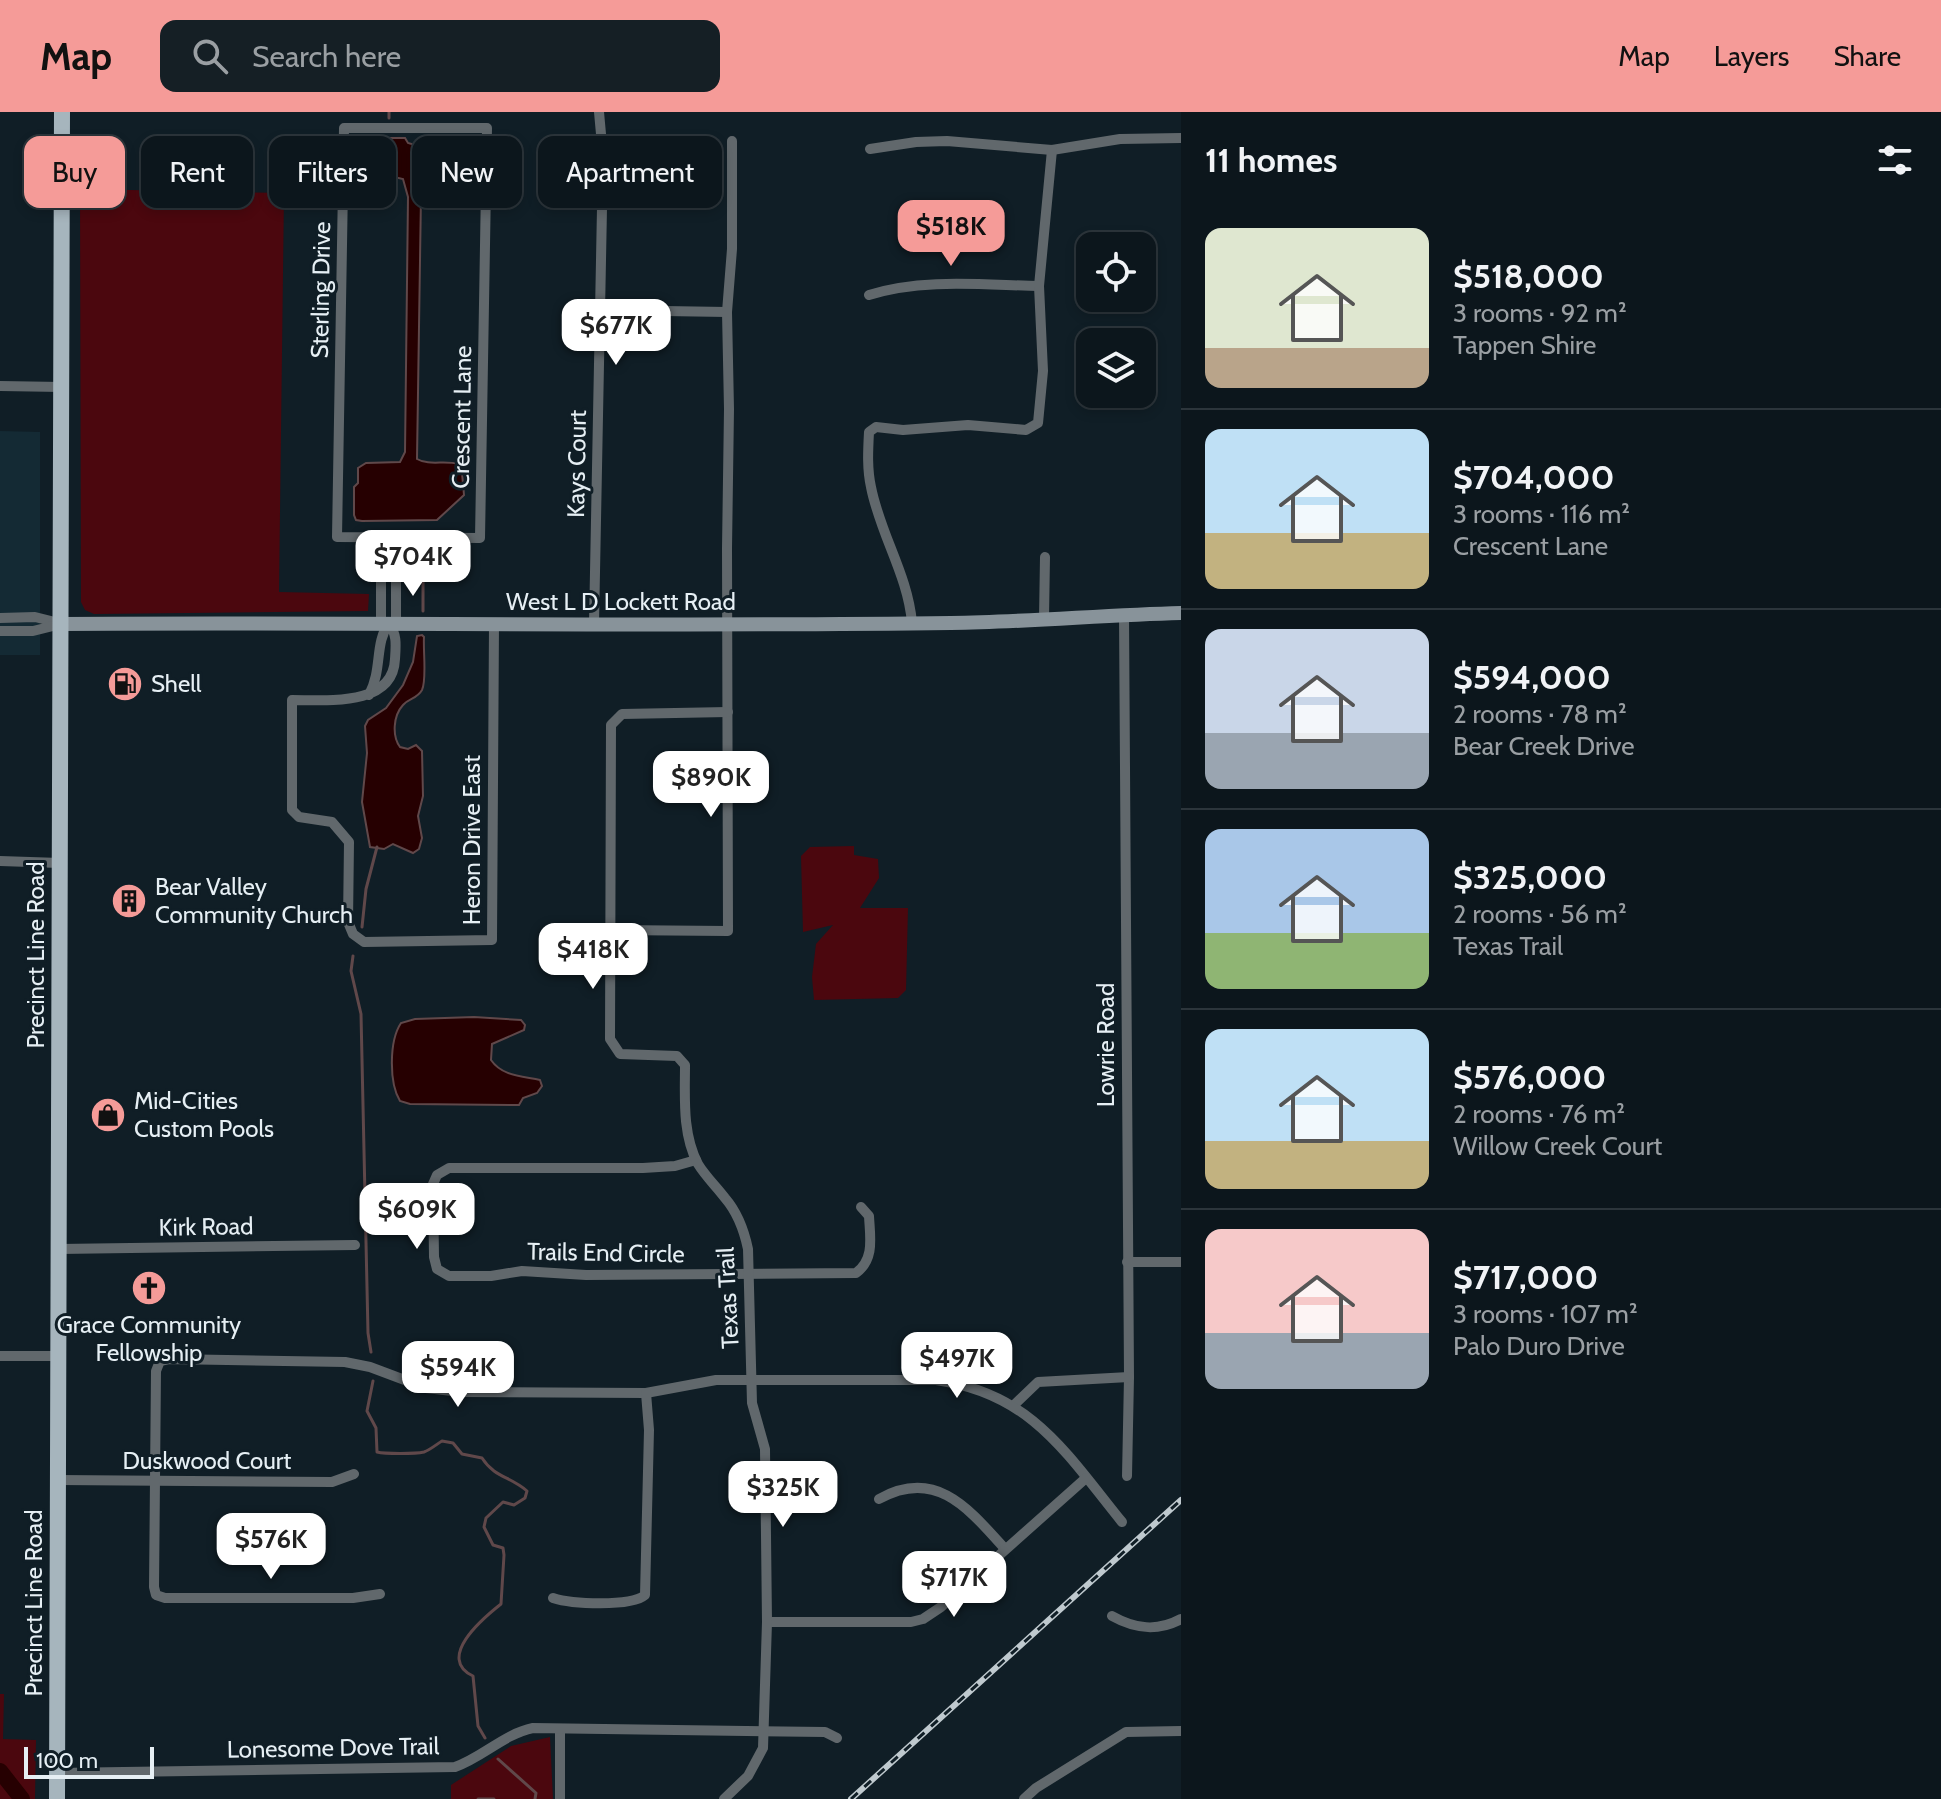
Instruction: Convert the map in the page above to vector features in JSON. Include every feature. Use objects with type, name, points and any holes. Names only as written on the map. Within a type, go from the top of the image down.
[{"type":"main road","name":"Precinct Line Road","points":[[57,1787],[62,112]]},
{"type":"main road","name":"West L D Lockett Road","points":[[61,624],[727,625],[912,623],[1181,613]]},
{"type":"street","name":"Kays Court","points":[[594,624],[603,156],[599,112]]},
{"type":"street","name":"Sterling Drive","points":[[344,136],[344,128],[487,128]]},
{"type":"street","name":"Crescent Lane","points":[[396,537],[480,538],[487,128]]},
{"type":"street","points":[[870,149],[947,141],[1052,150],[1120,139],[1181,138]]},
{"type":"street","points":[[611,930],[728,931],[727,312],[732,249],[732,141]]},
{"type":"street","points":[[912,623],[910,599],[871,488],[869,432],[876,427],[903,430],[968,425],[1026,430],[1038,423],[1043,371],[1039,286],[1052,150]]},
{"type":"street","name":"Sterling Drive","points":[[342,208],[337,537],[396,537]]},
{"type":"street","points":[[869,295],[963,284],[1039,286]]},
{"type":"street","points":[[600,310],[727,312]]},
{"type":"street","points":[[0,386],[62,387]]},
{"type":"street","points":[[381,537],[389,623]]},
{"type":"street","points":[[389,623],[396,537]]},
{"type":"street","points":[[1044,618],[1045,557]]},
{"type":"street","name":"Lowrie Road","points":[[1124,615],[1127,1476]]},
{"type":"street","points":[[0,618],[35,617],[61,624]]},
{"type":"street","name":"Heron Drive East","points":[[389,623],[380,635],[379,667],[369,695],[333,701],[292,700],[292,810],[299,817],[332,822],[349,842],[348,922],[353,934],[364,942],[492,940],[494,624]]},
{"type":"street","points":[[0,631],[33,631],[61,624]]},
{"type":"street","name":"Texas Trail","points":[[724,1799],[748,1776],[763,1748],[767,1622],[765,1449],[752,1403],[749,1274],[743,1229],[730,1205],[708,1180],[696,1160],[685,1115],[685,1065],[677,1056],[620,1054],[610,1039],[611,725],[622,714],[728,712]]},
{"type":"street","points":[[0,861],[60,863]]},
{"type":"street","name":"Trails End Circle","points":[[696,1160],[675,1166],[643,1168],[449,1168],[437,1175],[433,1184],[434,1257],[437,1269],[449,1276],[491,1276],[522,1271],[586,1275],[749,1274]]},
{"type":"street","points":[[749,1274],[856,1273],[865,1266],[870,1256],[869,1216],[861,1207]]},
{"type":"street","name":"Kirk Road","points":[[59,1249],[355,1245]]},
{"type":"street","points":[[1127,1262],[1181,1262]]},
{"type":"street","points":[[0,1356],[58,1356]]},
{"type":"street","points":[[380,1594],[353,1598],[165,1598],[156,1595],[156,1371],[160,1361],[324,1360],[370,1367],[426,1388],[441,1390],[646,1393],[699,1382],[936,1380],[969,1386],[1014,1405],[1048,1433],[1122,1522]]},
{"type":"street","points":[[1014,1405],[1038,1382],[1129,1377]]},
{"type":"street","points":[[553,1598],[630,1602],[641,1599],[647,1589],[649,1430],[646,1393]]},
{"type":"street","name":"Duskwood Court","points":[[58,1480],[332,1482],[354,1474]]},
{"type":"street","points":[[767,1622],[895,1623],[923,1619],[941,1607],[1086,1478]]},
{"type":"street","points":[[879,1499],[905,1487],[941,1493],[965,1507],[1005,1549]]},
{"type":"street","points":[[1112,1616],[1140,1628],[1158,1627],[1181,1619]]},
{"type":"street","name":"Lonesome Dove Trail","points":[[57,1787],[455,1767],[470,1762],[516,1732],[533,1728],[825,1732],[837,1738]]},
{"type":"street","points":[[560,1729],[560,1799]]},
{"type":"street","points":[[1024,1799],[1036,1788],[1126,1732],[1181,1731]]},
{"type":"street","points":[[1036,1788],[1044,1799]]},
{"type":"shaded area","points":[[396,138],[405,138],[412,144],[412,208],[421,208],[417,459],[458,464],[464,495],[437,520],[362,521],[356,520],[354,515],[358,468],[366,463],[400,462],[405,452],[408,197],[403,179],[396,177]]},
{"type":"shaded area","points":[[125,190],[141,190],[141,208],[253,208],[253,192],[269,193],[269,208],[284,208],[279,592],[369,594],[368,611],[94,614],[85,610],[81,602],[80,208],[125,208]]},
{"type":"shaded area","points":[[0,431],[40,432],[40,655],[0,655]]},
{"type":"shaded area","points":[[422,635],[423,685],[420,693],[400,710],[395,726],[400,747],[408,749],[416,745],[422,751],[423,796],[418,816],[422,838],[419,849],[413,853],[393,844],[384,849],[370,847],[362,802],[367,753],[365,726],[368,720],[386,708],[403,685],[413,662],[417,636]]},
{"type":"shaded area","points":[[854,846],[854,855],[878,859],[879,878],[860,908],[908,908],[906,990],[898,998],[814,1000],[812,977],[816,944],[833,925],[803,932],[801,856],[810,847]]},
{"type":"shaded area","points":[[474,1017],[521,1020],[524,1030],[492,1044],[491,1060],[506,1072],[540,1080],[542,1086],[537,1093],[523,1098],[519,1105],[410,1104],[400,1101],[394,1084],[392,1062],[394,1040],[401,1023],[415,1019]]},
{"type":"shaded area","points":[[0,1694],[4,1694],[3,1739],[36,1740],[35,1799],[0,1799]]},
{"type":"shaded area","points":[[550,1737],[553,1799],[451,1799],[451,1785],[511,1746]]},
{"type":"waterway","points":[[389,112],[389,118]]},
{"type":"waterway","points":[[423,546],[423,611]]},
{"type":"waterway","points":[[362,927],[366,889],[377,847]]},
{"type":"waterway","points":[[353,956],[351,971],[361,1014],[368,1333],[371,1352]]},
{"type":"waterway","points":[[373,1381],[367,1411],[376,1428],[377,1452],[420,1453],[442,1441],[453,1443],[462,1454],[482,1458],[497,1473],[527,1491],[525,1498],[514,1505],[503,1502],[486,1518],[484,1527],[493,1545],[503,1548],[501,1604],[466,1639],[459,1659],[463,1668],[473,1676],[478,1726],[485,1738]]},
{"type":"waterway","points":[[498,1759],[536,1793],[535,1799]]},
{"type":"waterway","points":[[0,1771],[22,1799]]},
{"type":"waterway","points":[[478,1799],[494,1799]]},
{"type":"railway","points":[[851,1799],[1181,1500]]},
{"type":"place","name":"Shell","points":[[125,684]]},
{"type":"place","name":"Bear Valley Community Church","points":[[129,901]]},
{"type":"place","name":"Mid-Cities Custom Pools","points":[[108,1115]]},
{"type":"place","name":"Grace Community Fellowship","points":[[149,1288]]}]
